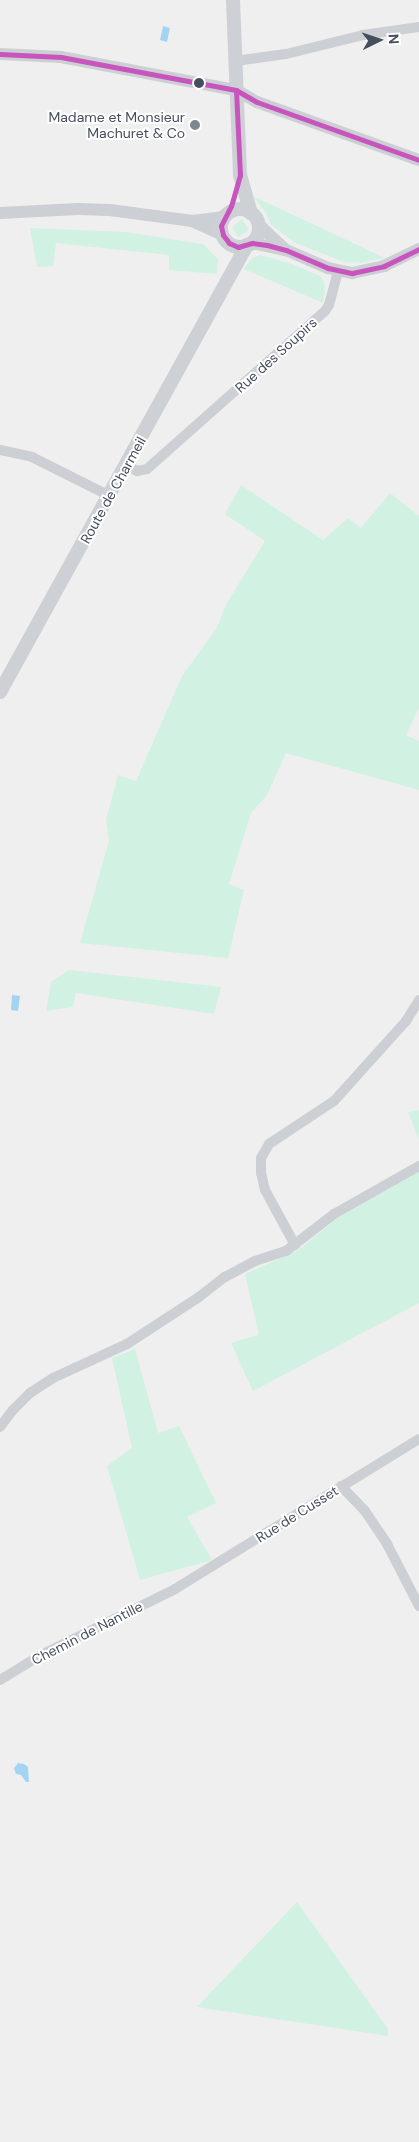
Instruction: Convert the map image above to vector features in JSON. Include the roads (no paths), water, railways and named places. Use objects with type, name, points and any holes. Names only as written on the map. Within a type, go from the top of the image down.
[{"type":"main road","points":[[233,0],[240,175],[251,213],[258,225],[258,235],[250,244],[238,247],[226,239],[221,226],[227,215],[240,175]]},
{"type":"main road","points":[[227,215],[242,209],[251,213]]},
{"type":"main road","name":"Route de Charmeil","points":[[225,288],[229,259],[226,239]]},
{"type":"main road","name":"Route de Charmeil","points":[[0,692],[250,244]]},
{"type":"street","points":[[235,61],[286,54],[363,35],[419,27]]},
{"type":"street","points":[[3,54],[61,57],[236,90],[257,102],[419,160]]},
{"type":"street","points":[[0,213],[48,209],[102,210],[192,221],[227,215]]},
{"type":"street","points":[[192,221],[226,239]]},
{"type":"street","points":[[258,225],[286,250]]},
{"type":"street","points":[[250,244],[286,250],[338,272],[366,271],[384,266],[419,249]]},
{"type":"street","name":"Rue des Soupirs","points":[[127,465],[137,471],[147,469],[325,311],[329,305],[338,272]]},
{"type":"street","points":[[0,450],[32,457],[110,496]]},
{"type":"street","points":[[295,1245],[288,1229],[265,1190],[261,1173],[261,1158],[269,1144],[334,1101],[406,1021],[419,1000]]},
{"type":"street","points":[[0,1428],[24,1398],[52,1378],[128,1344],[199,1298],[225,1277],[255,1261],[286,1251],[334,1214],[419,1166]]},
{"type":"street","name":"Rue de Cusset","points":[[175,1589],[419,1439]]},
{"type":"street","points":[[341,1486],[364,1511],[387,1544],[419,1606]]},
{"type":"street","name":"Chemin de Nantille","points":[[0,1680],[39,1656],[175,1589]]},
{"type":"water","points":[[163,26],[170,28],[167,42],[160,40]]},
{"type":"water","points":[[12,995],[20,996],[18,1011],[11,1010]]},
{"type":"water","points":[[18,1763],[28,1767],[29,1782],[26,1782],[21,1775],[16,1774],[14,1768]]},
{"type":"place","name":"Madame et Monsieur Machuret & Co","points":[[195,125]]}]
